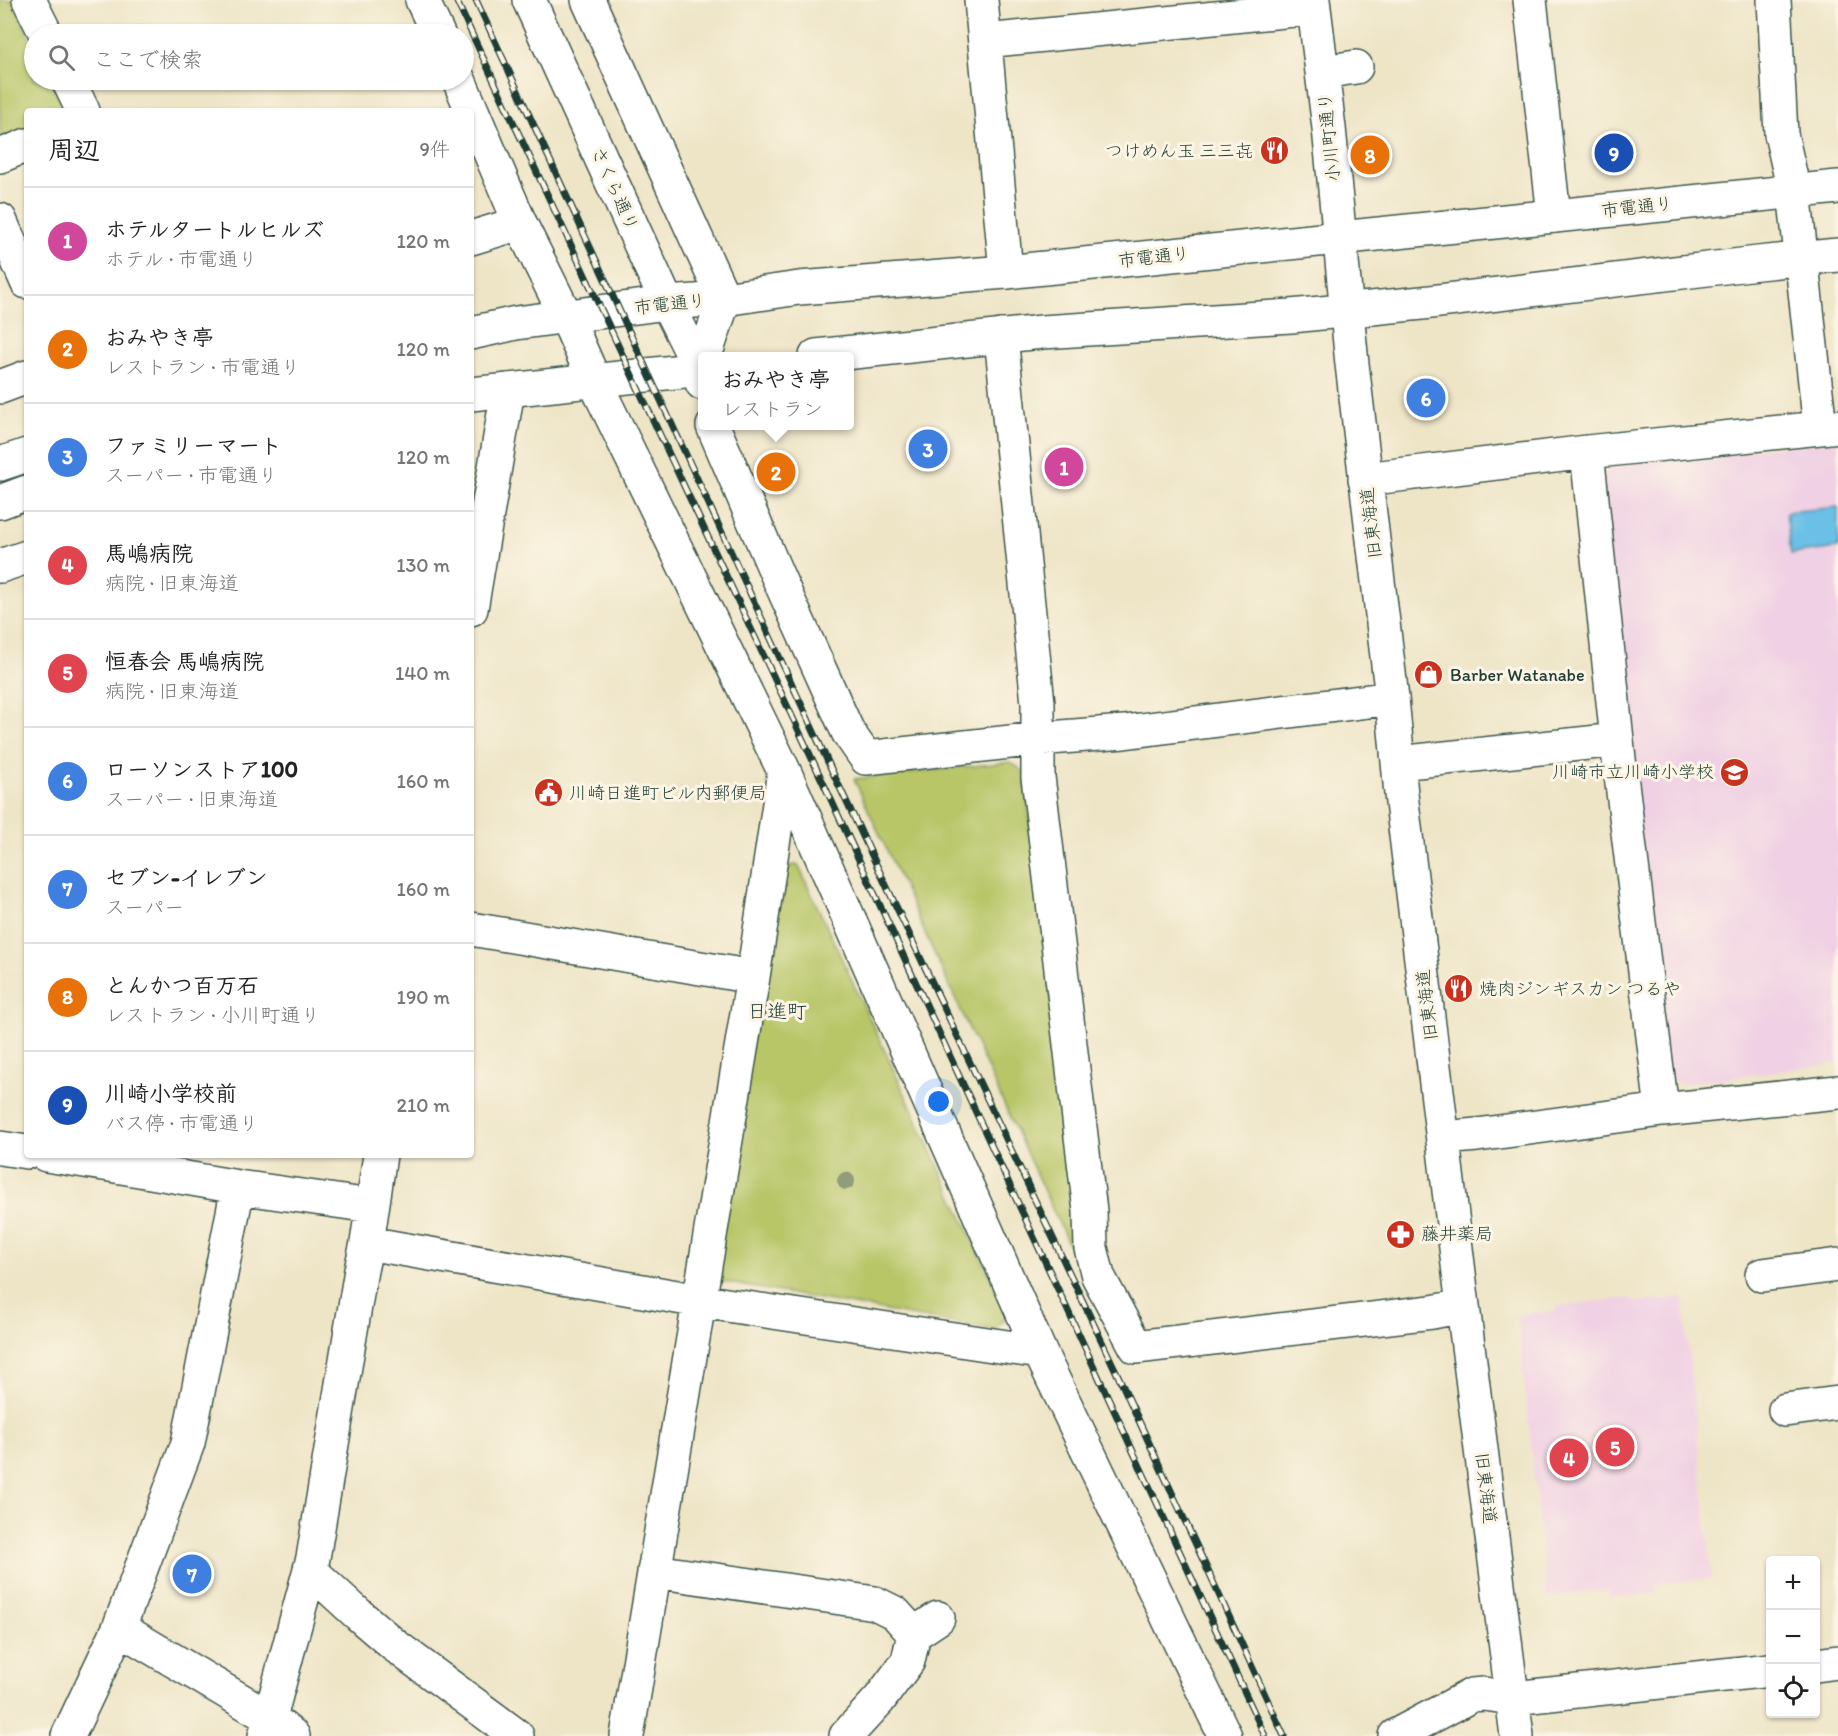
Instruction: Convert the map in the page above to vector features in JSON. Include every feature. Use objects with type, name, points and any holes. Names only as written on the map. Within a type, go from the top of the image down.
[{"type":"street","points":[[29,0],[41,24]]},
{"type":"street","points":[[422,0],[433,24]]},
{"type":"street","name":"さくら通り","points":[[529,0],[667,303],[698,361]]},
{"type":"street","points":[[588,0],[724,299],[707,352]]},
{"type":"street","points":[[981,0],[1006,272]]},
{"type":"street","points":[[1530,0],[1554,216]]},
{"type":"street","points":[[1365,479],[1587,452],[1829,427],[1802,258],[1794,191],[1781,134],[1774,0]]},
{"type":"street","points":[[985,41],[1313,4]]},
{"type":"street","name":"小川町通り","points":[[1313,4],[1343,274]]},
{"type":"street","points":[[1322,72],[1356,67]]},
{"type":"street","points":[[73,90],[82,108]]},
{"type":"street","points":[[463,90],[471,108]]},
{"type":"street","points":[[474,116],[519,223],[566,316],[594,380],[784,771],[1040,1352],[1225,1736]]},
{"type":"street","points":[[0,156],[24,146]]},
{"type":"street","name":"市電通り","points":[[474,332],[516,322],[667,303],[724,299],[799,288],[1006,272],[1256,248],[1340,237],[1838,187]]},
{"type":"street","points":[[0,220],[24,275]]},
{"type":"street","points":[[474,237],[519,223]]},
{"type":"street","points":[[854,353],[1054,331],[1347,311],[1838,255]]},
{"type":"street","points":[[630,308],[643,285],[647,259]]},
{"type":"street","name":"旧東海道","points":[[1343,274],[1398,763],[1517,1736]]},
{"type":"street","points":[[1001,336],[1038,703],[1038,777],[1090,1211],[1091,1248],[1098,1276],[1136,1347],[1432,1312],[1463,1306]]},
{"type":"street","points":[[474,393],[698,368]]},
{"type":"street","points":[[0,387],[24,378]]},
{"type":"street","points":[[474,591],[508,390]]},
{"type":"street","points":[[715,430],[778,578],[848,732],[866,758],[1124,732],[1392,698]]},
{"type":"street","points":[[1587,452],[1617,740],[1662,1110]]},
{"type":"street","points":[[0,464],[24,456]]},
{"type":"street","points":[[0,502],[24,493]]},
{"type":"street","points":[[0,566],[24,558]]},
{"type":"street","points":[[1398,763],[1617,740]]},
{"type":"street","points":[[627,1736],[753,977],[784,771]]},
{"type":"street","points":[[474,929],[753,977]]},
{"type":"street","points":[[1443,1138],[1662,1110],[1838,1092]]},
{"type":"street","points":[[0,1148],[24,1152]]},
{"type":"street","points":[[84,1158],[110,1160],[238,1187],[372,1206]]},
{"type":"street","points":[[119,1628],[276,1730],[310,1570],[380,1158]]},
{"type":"street","points":[[68,1736],[119,1628],[188,1443],[238,1187]]},
{"type":"street","points":[[367,1243],[700,1301],[1040,1352]]},
{"type":"street","points":[[1762,1275],[1838,1265]]},
{"type":"street","points":[[1785,1410],[1838,1403]]},
{"type":"street","points":[[310,1570],[394,1645],[517,1736]]},
{"type":"street","points":[[654,1571],[875,1603],[926,1626],[908,1661],[879,1700],[846,1736]]},
{"type":"street","points":[[1820,1664],[1838,1662]]},
{"type":"street","points":[[1395,1736],[1472,1695],[1484,1694],[1513,1698],[1766,1670]]},
{"type":"shaded area","name":"川崎市立川崎小学校","points":[[1838,441],[1838,1063],[1681,1084],[1666,1075],[1600,481],[1614,464]]},
{"type":"shaded area","points":[[1683,1297],[1712,1578],[1655,1584],[1656,1593],[1609,1598],[1607,1590],[1547,1597],[1517,1315],[1556,1311],[1556,1306],[1632,1298],[1633,1303]]},
{"type":"green space","points":[[0,0],[12,0],[24,26],[24,90],[55,90],[64,108],[24,108],[24,133],[0,139]]},
{"type":"green space","points":[[1011,762],[1024,772],[1081,1253],[1074,1256],[854,779]]},
{"type":"green space","points":[[798,865],[1008,1315],[994,1330],[724,1282],[714,1269],[778,867]]},
{"type":"water","points":[[1838,507],[1838,548],[1791,554],[1786,512]]},
{"type":"railway","points":[[456,0],[467,24]]},
{"type":"railway","points":[[476,0],[833,773],[1122,1384],[1284,1736]]},
{"type":"railway","points":[[474,38],[821,778],[1265,1736]]},
{"type":"place","name":"つけめん玉 三三㐂","points":[[1274,151]]},
{"type":"place","name":"川崎小学校前","points":[[1614,153]]},
{"type":"place","name":"とんかつ百万石","points":[[1370,155]]},
{"type":"place","name":"ローソンストア100","points":[[1426,398]]},
{"type":"place","name":"ファミリーマート","points":[[928,449]]},
{"type":"place","name":"ホテルタートルヒルズ","points":[[1064,467]]},
{"type":"place","name":"おみやき亭","points":[[776,472]]},
{"type":"place","name":"Barber Watanabe","points":[[1429,675]]},
{"type":"place","name":"川崎市立川崎小学校","points":[[1735,772]]},
{"type":"place","name":"川崎日進町ビル内郵便局","points":[[548,793]]},
{"type":"place","name":"焼肉ジンギスカン つるや","points":[[1458,989]]},
{"type":"place","name":"藤井薬局","points":[[1400,1234]]},
{"type":"place","name":"恒春会 馬嶋病院","points":[[1615,1447]]},
{"type":"place","name":"馬嶋病院","points":[[1569,1458]]},
{"type":"place","name":"セブン-イレブン","points":[[192,1574]]},
{"type":"district","name":"日進町","points":[[777,1011]]}]
